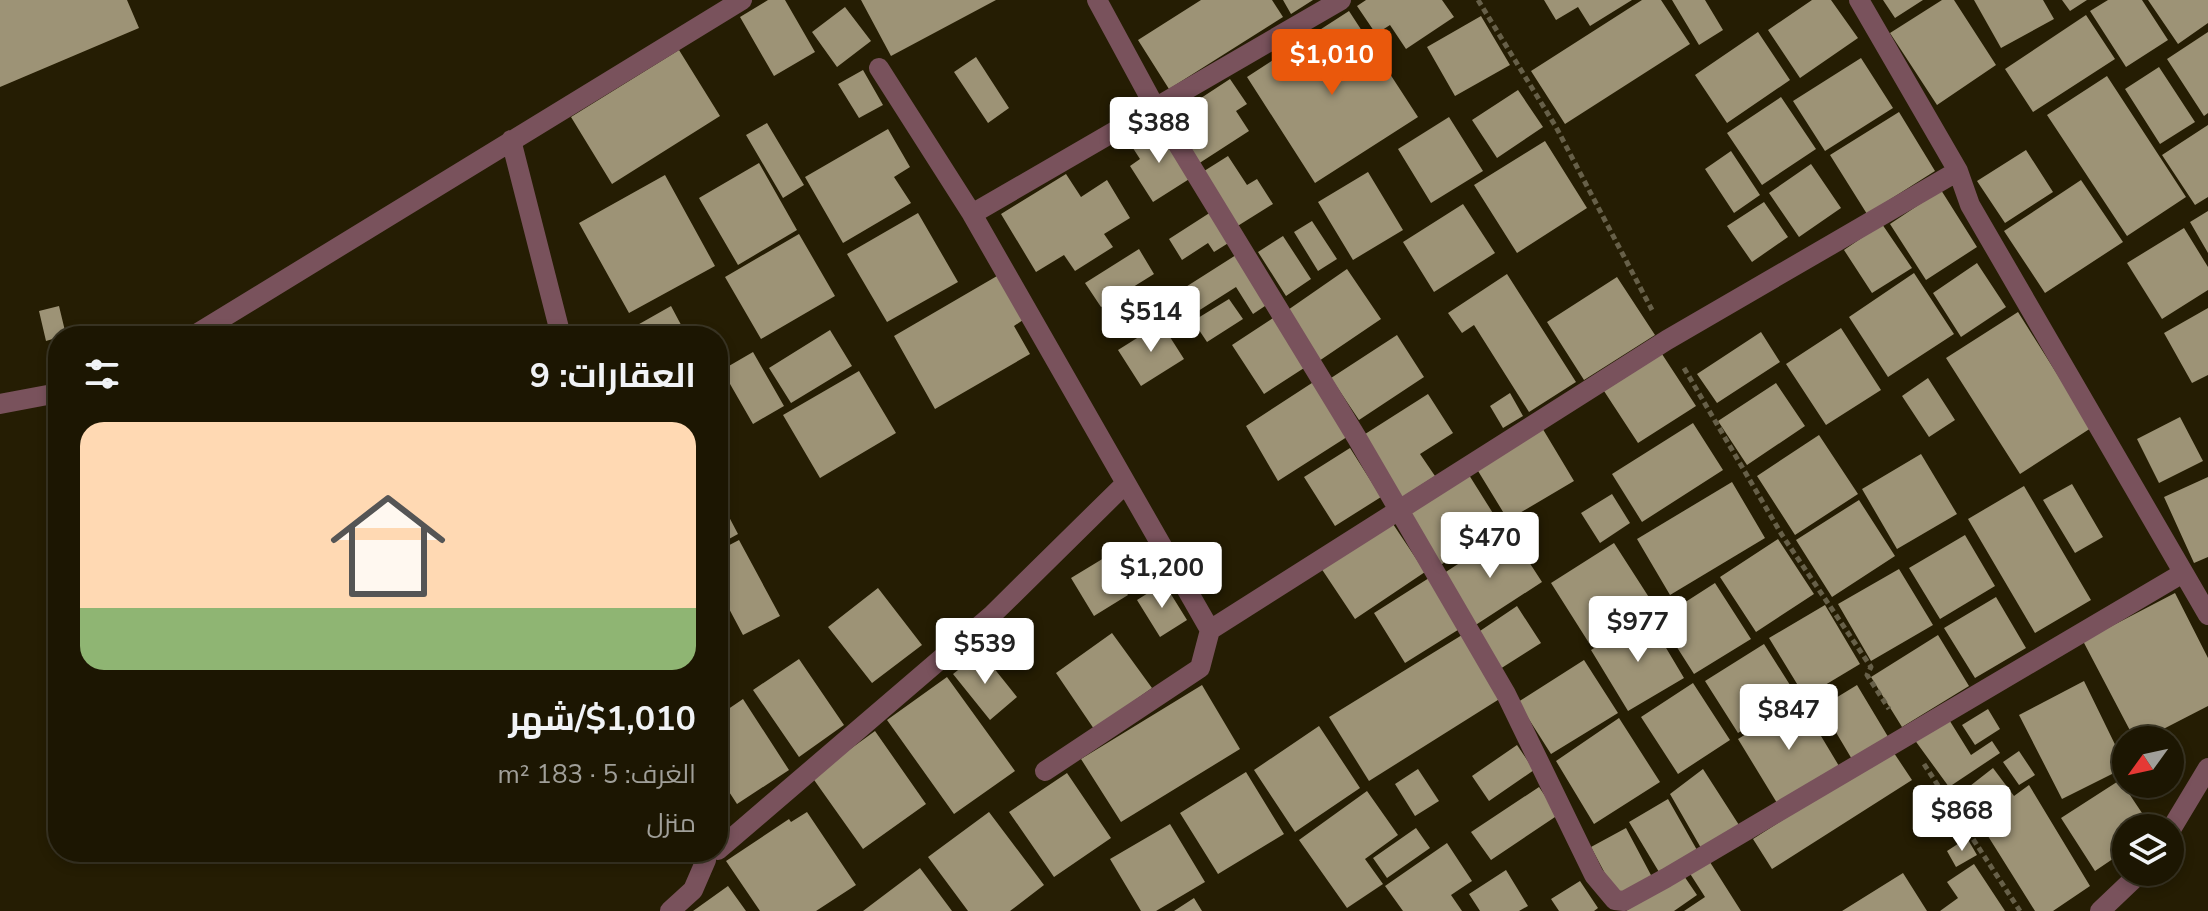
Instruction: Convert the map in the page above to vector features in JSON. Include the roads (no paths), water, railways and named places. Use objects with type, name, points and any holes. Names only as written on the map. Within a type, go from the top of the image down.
[{"type":"street","points":[[213,326],[742,0]]},
{"type":"street","points":[[1097,0],[1155,107],[1357,438],[1506,694],[1594,875],[1615,900],[1624,901],[1666,878],[2183,573]]},
{"type":"street","points":[[972,214],[1341,0]]},
{"type":"street","points":[[1859,0],[1958,171],[1970,205],[2208,615]]},
{"type":"street","points":[[879,68],[972,214],[1210,630]]},
{"type":"street","points":[[511,140],[558,326]]},
{"type":"street","points":[[1045,771],[1200,668],[1210,630],[1396,509],[1667,340],[1958,171]]},
{"type":"street","points":[[0,404],[48,395]]},
{"type":"street","points":[[728,838],[992,615],[1125,484]]},
{"type":"street","points":[[2180,814],[2208,768]]},
{"type":"street","points":[[670,911],[693,890],[706,862]]},
{"type":"street","points":[[2100,911],[2126,886]]}]
